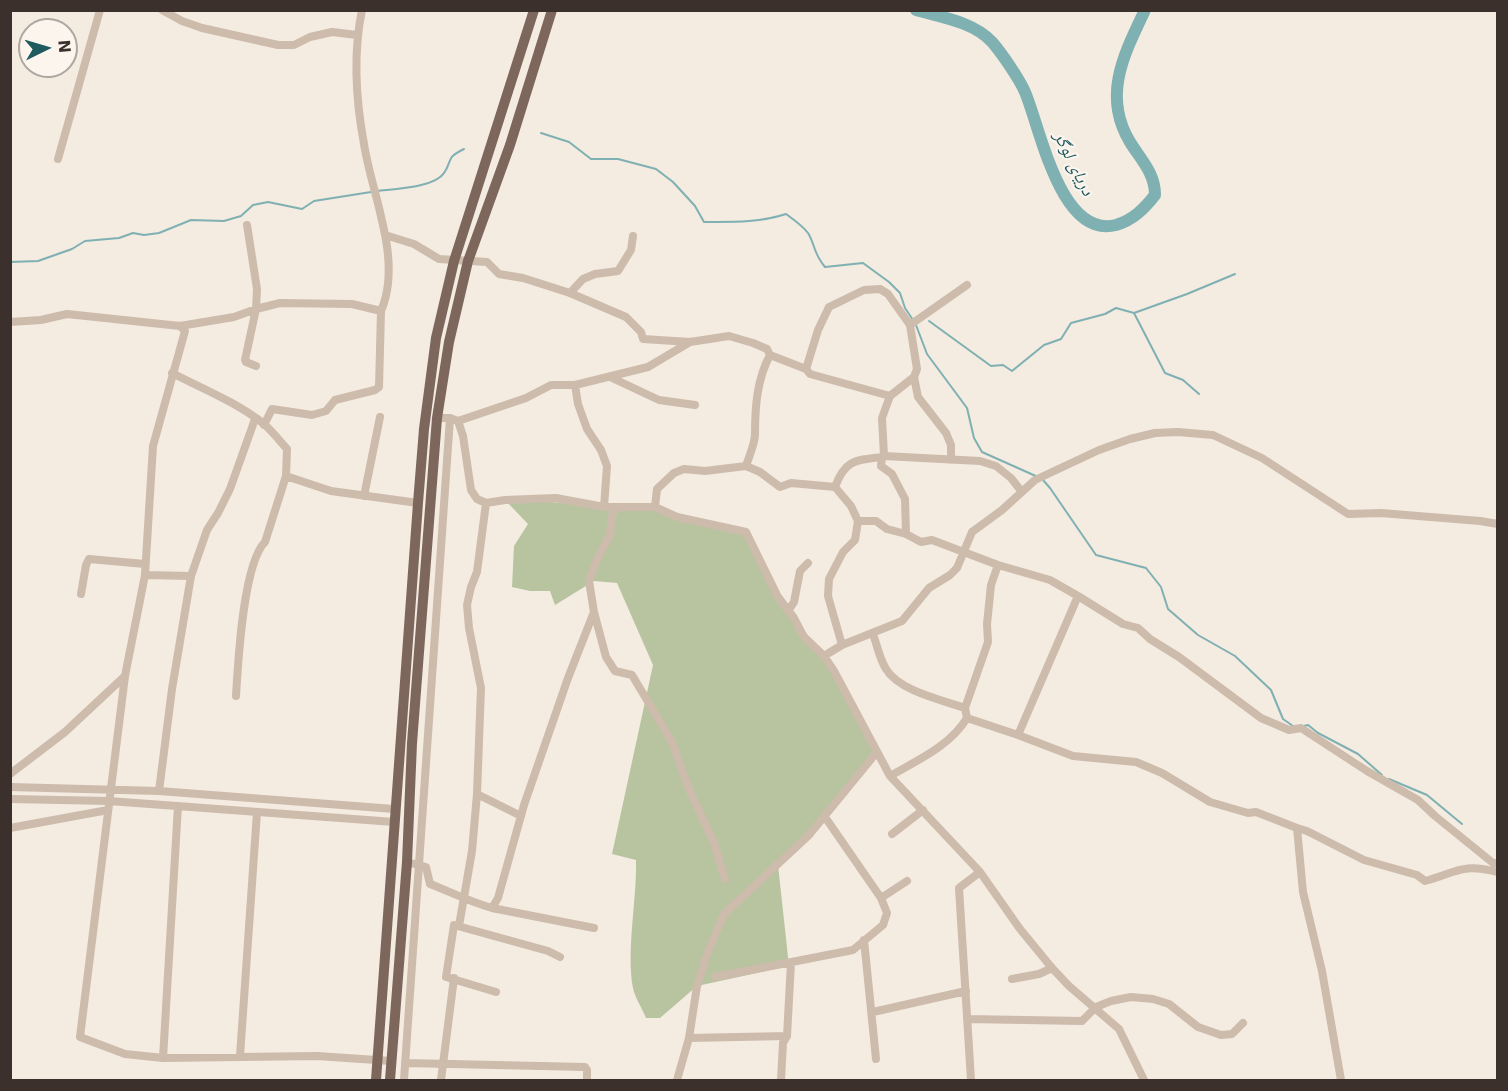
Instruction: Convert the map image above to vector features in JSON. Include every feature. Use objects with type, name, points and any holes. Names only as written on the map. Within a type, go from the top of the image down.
[{"type":"main road","points":[[376,1080],[418,503],[424,429],[436,338],[454,261],[534,10]]},
{"type":"main road","points":[[390,1080],[407,862],[412,743],[437,418],[449,342],[468,261],[510,145],[552,10]]},
{"type":"street","points":[[58,159],[100,10]]},
{"type":"street","points":[[162,10],[182,21],[202,28],[278,45],[294,45],[310,37],[332,32],[357,35]]},
{"type":"street","points":[[264,425],[272,408],[312,415],[326,411],[335,400],[379,387],[381,311],[389,282],[385,235],[370,180],[361,120],[357,35],[362,10]]},
{"type":"street","points":[[247,225],[256,279],[256,309],[245,360],[246,363],[256,366]]},
{"type":"street","points":[[385,235],[414,244],[439,260],[487,262],[499,274],[523,278],[570,293],[626,317],[644,339],[690,342],[729,336],[767,349],[770,355],[806,369],[810,374],[890,396]]},
{"type":"street","points":[[570,293],[583,279],[595,274],[618,271],[631,250],[633,236]]},
{"type":"street","points":[[913,323],[967,285]]},
{"type":"street","points":[[806,369],[818,330],[829,307],[853,294],[864,290],[880,289],[888,294],[913,323],[917,369],[914,377],[890,396],[882,418],[881,466],[892,474],[905,499],[906,534]]},
{"type":"street","points":[[10,322],[41,320],[67,314],[180,326],[234,317],[280,303],[352,304],[381,311]]},
{"type":"street","points":[[180,326],[185,331],[153,446],[145,575],[125,676],[80,1037],[125,1054],[163,1058],[316,1056],[391,1061]]},
{"type":"street","points":[[437,418],[454,419],[526,398],[550,385],[575,385],[648,367],[690,342]]},
{"type":"street","points":[[746,466],[755,435],[754,416],[759,381],[770,355]]},
{"type":"street","points":[[172,373],[224,398],[264,425],[287,449],[286,476],[265,542],[252,568],[240,638],[236,696]]},
{"type":"street","points":[[610,376],[659,400],[695,405]]},
{"type":"street","points":[[914,377],[918,397],[946,433],[951,445],[951,460]]},
{"type":"street","points":[[575,385],[578,404],[587,429],[601,450],[607,466],[604,507]]},
{"type":"street","points":[[364,496],[380,417]]},
{"type":"street","points":[[159,791],[172,689],[191,576],[207,530],[230,489],[255,419]]},
{"type":"street","points":[[454,419],[464,436],[471,490],[477,499],[486,503],[556,498],[604,507],[655,507],[678,517],[746,532],[778,597],[804,637],[824,656],[890,776],[980,872],[1020,929],[1069,986],[1119,1029],[1144,1080]]},
{"type":"street","points":[[404,1080],[454,419]]},
{"type":"street","points":[[824,656],[842,645],[902,621],[929,588],[957,568],[972,532],[1002,510],[1038,478],[1099,450],[1155,433],[1213,435],[1262,458],[1348,514],[1381,513],[1480,520],[1497,524]]},
{"type":"street","points":[[835,487],[841,471],[846,466],[857,460],[883,456],[980,461],[996,466],[1011,478],[1022,492]]},
{"type":"street","points":[[655,507],[657,489],[674,473],[684,469],[705,471],[746,466],[760,472],[780,487],[791,483],[835,487],[851,506],[858,521],[855,540],[843,552],[829,579],[828,596],[842,645]]},
{"type":"street","points":[[286,476],[331,491],[418,503]]},
{"type":"street","points":[[459,926],[477,794],[482,688],[466,605],[477,572],[486,503]]},
{"type":"street","points":[[616,508],[612,516],[610,535],[589,581],[594,612],[606,657],[615,671],[632,675],[672,742],[688,787],[714,843],[725,879]]},
{"type":"street","points":[[858,521],[876,521],[887,529],[906,534],[921,542],[932,540],[998,565],[1050,580],[1123,624],[1138,628],[1261,718],[1289,730],[1301,728],[1367,771],[1418,800],[1448,827],[1497,863]]},
{"type":"street","points":[[81,594],[89,559],[145,564]]},
{"type":"street","points":[[788,611],[795,602],[800,571],[808,563]]},
{"type":"street","points":[[890,776],[936,749],[959,732],[967,718],[965,708],[988,642],[987,624],[991,585],[998,565]]},
{"type":"street","points":[[145,575],[191,576]]},
{"type":"street","points":[[1018,735],[1078,596]]},
{"type":"street","points":[[492,908],[498,898],[521,816],[568,678],[594,612]]},
{"type":"street","points":[[873,634],[886,669],[898,682],[916,691],[965,708]]},
{"type":"street","points":[[10,774],[65,732],[125,676]]},
{"type":"street","points":[[967,718],[1072,756],[1136,762],[1162,773],[1210,802],[1248,813],[1256,812],[1298,828],[1364,860],[1417,875],[1425,881],[1455,870],[1473,867],[1497,872]]},
{"type":"street","points":[[677,1080],[689,1038],[697,986],[707,954],[724,914],[781,863],[825,817],[877,752]]},
{"type":"street","points":[[10,787],[159,791],[394,809]]},
{"type":"street","points":[[477,794],[521,816]]},
{"type":"street","points":[[10,800],[109,806],[178,806],[394,822]]},
{"type":"street","points":[[10,828],[109,806]]},
{"type":"street","points":[[163,1058],[178,806]]},
{"type":"street","points":[[892,834],[923,810]]},
{"type":"street","points":[[240,1056],[257,812]]},
{"type":"street","points":[[715,976],[853,950],[883,925],[887,913],[881,898],[825,817]]},
{"type":"street","points":[[1298,828],[1304,892],[1343,1080]]},
{"type":"street","points":[[407,862],[426,867],[430,884],[456,894],[464,900],[492,908],[594,928]]},
{"type":"street","points":[[970,1080],[959,888],[980,872]]},
{"type":"street","points":[[881,898],[907,881]]},
{"type":"street","points":[[496,992],[446,976],[454,925],[548,951],[560,957]]},
{"type":"street","points":[[864,939],[876,1059]]},
{"type":"street","points":[[781,1080],[783,1043],[787,1036],[791,963]]},
{"type":"street","points":[[1012,980],[1039,974],[1053,968]]},
{"type":"street","points":[[441,1080],[454,978]]},
{"type":"street","points":[[873,1012],[966,991]]},
{"type":"street","points":[[967,1019],[1082,1021],[1096,1007],[1131,997],[1162,1001],[1198,1027],[1221,1035],[1232,1034],[1243,1023]]},
{"type":"street","points":[[689,1038],[787,1036]]},
{"type":"street","points":[[405,1063],[585,1067],[587,1080]]},
{"type":"green space","points":[[505,500],[655,507],[746,532],[778,597],[824,656],[877,752],[778,865],[789,966],[697,986],[660,1018],[646,1018],[634,992],[631,974],[636,860],[612,854],[653,665],[617,583],[594,581],[555,605],[550,591],[530,591],[512,587],[514,546],[528,524]]},
{"type":"waterway","name":"دریای لوگر","points":[[916,10],[967,25],[985,35],[992,42],[1010,66],[1025,92],[1055,177],[1067,198],[1080,215],[1097,225],[1116,225],[1128,220],[1147,205],[1155,195],[1150,173],[1122,125],[1117,92],[1124,59],[1145,10]]},
{"type":"waterway","points":[[541,133],[569,142],[591,159],[618,159],[656,169],[673,182],[695,206],[704,222],[735,222],[786,214],[808,233],[825,267],[863,263],[900,293],[905,308],[913,320]]},
{"type":"waterway","points":[[377,191],[413,187],[432,182],[444,173],[452,157],[464,149]]},
{"type":"waterway","points":[[10,262],[38,261],[72,249],[85,241],[119,238],[133,233],[144,235],[159,233],[191,220],[224,221],[241,216],[253,205],[268,202],[302,209],[314,201],[371,192]]},
{"type":"waterway","points":[[1134,313],[1235,274]]},
{"type":"waterway","points":[[929,321],[991,366],[1003,365],[1012,371],[1044,345],[1061,339],[1071,323],[1105,314],[1116,308],[1134,313],[1165,373],[1183,380],[1199,394]]},
{"type":"waterway","points":[[916,325],[927,354],[967,408],[974,438],[982,452],[1038,477]]},
{"type":"waterway","points":[[1043,480],[1096,555],[1146,568],[1161,587],[1168,609],[1198,635],[1235,656],[1271,690],[1283,719],[1293,726]]},
{"type":"waterway","points":[[1304,726],[1308,725],[1318,733],[1358,754],[1382,775]]},
{"type":"waterway","points":[[1389,779],[1427,795],[1462,824]]}]
